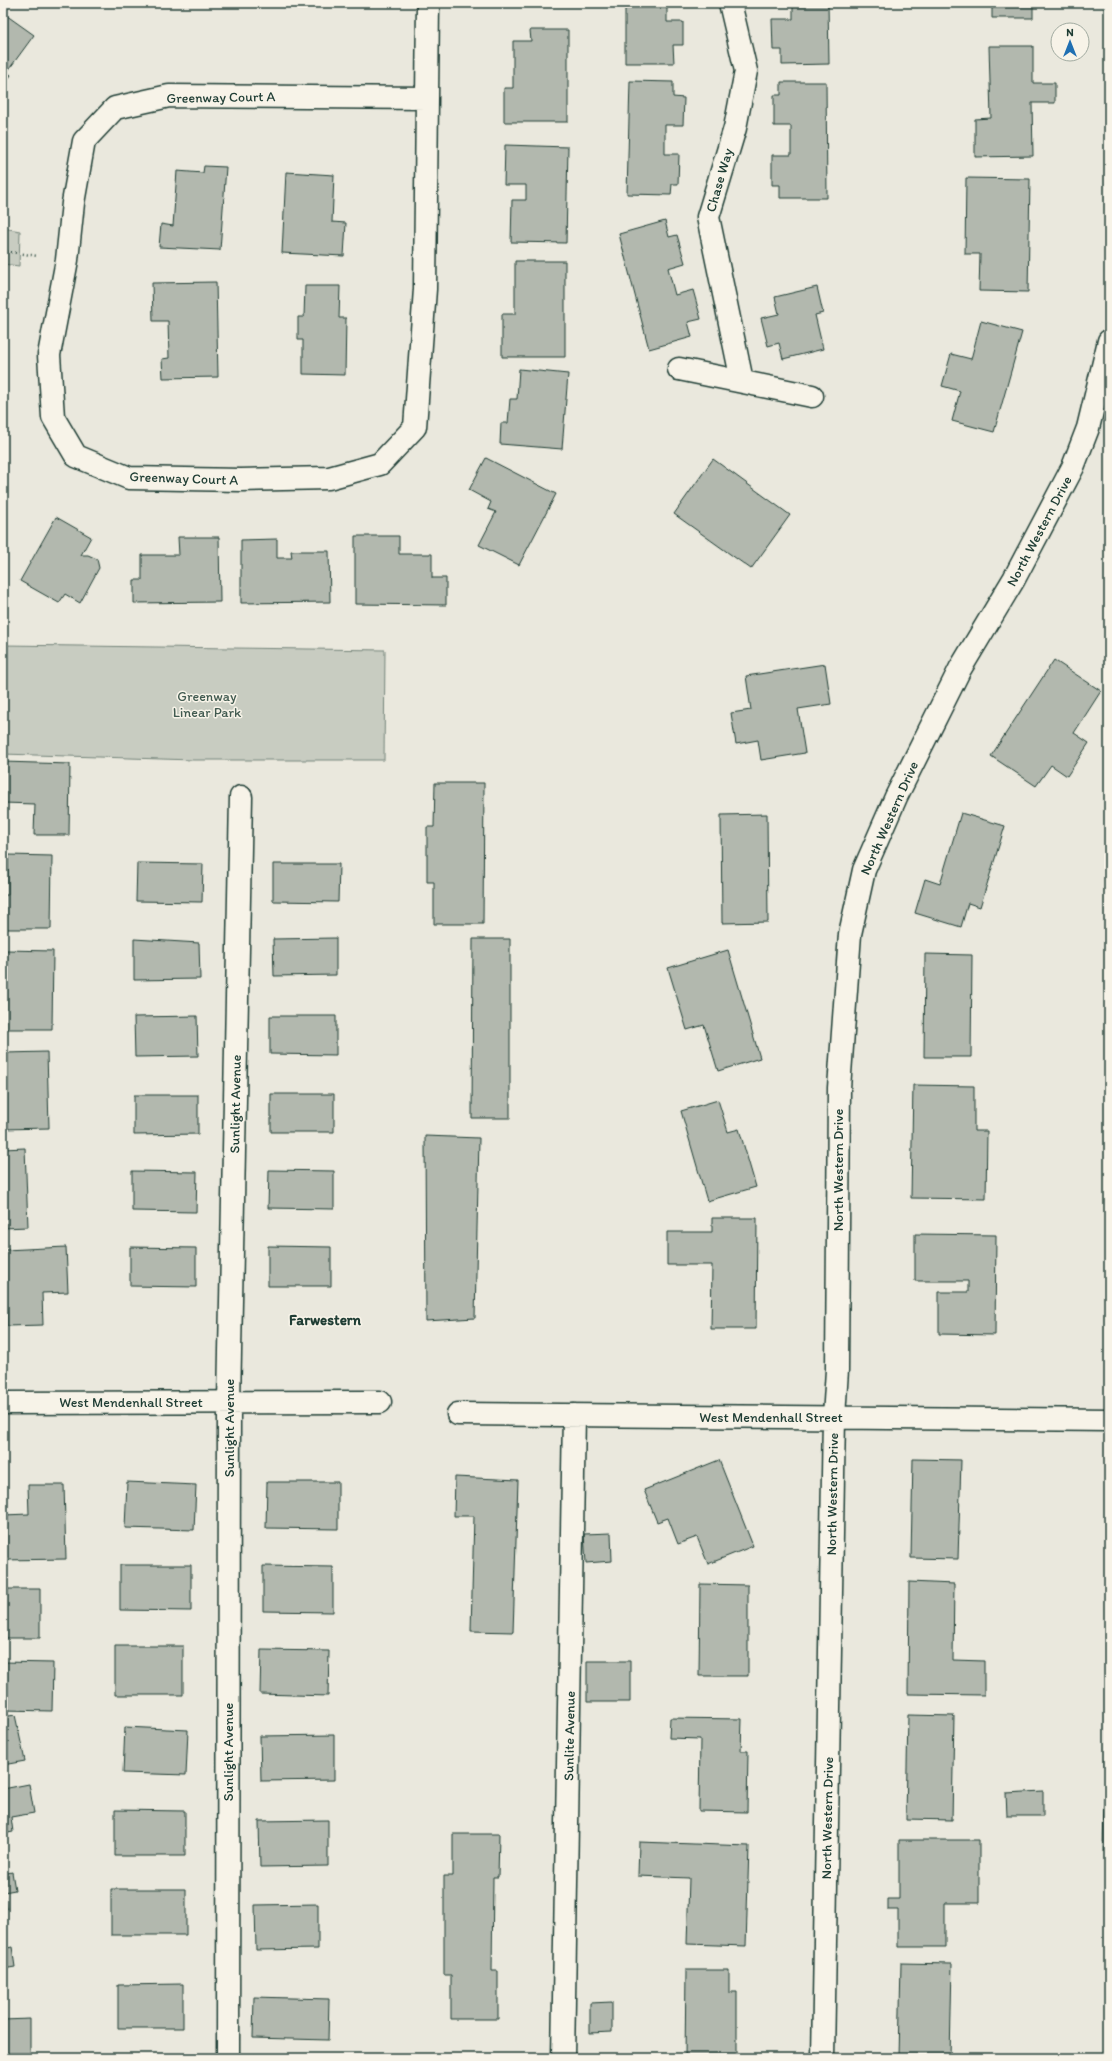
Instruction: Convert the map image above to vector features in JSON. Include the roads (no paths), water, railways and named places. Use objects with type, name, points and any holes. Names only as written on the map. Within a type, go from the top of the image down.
[{"type":"street","name":"Greenway Court A","points":[[427,98],[169,96],[115,108],[84,142],[73,203],[66,260],[50,355],[53,417],[76,456],[129,478],[241,480],[329,478],[380,464],[415,427],[425,288],[427,98],[428,3]]},
{"type":"street","name":"Chase Way","points":[[730,3],[746,71],[735,128],[708,217],[742,381]]},
{"type":"street","name":"North Western Drive","points":[[823,2058],[834,1417],[837,1370],[839,1088],[850,934],[864,870],[896,797],[960,669],[1014,579],[1073,467],[1088,428],[1109,341]]},
{"type":"street","points":[[679,369],[812,396]]},
{"type":"street","name":"Sunlight Avenue","points":[[228,2058],[229,1402],[241,797]]},
{"type":"street","name":"West Mendenhall Street","points":[[3,1403],[380,1402]]},
{"type":"street","name":"West Mendenhall Street","points":[[458,1414],[1109,1420]]},
{"type":"street","name":"Sunlite Avenue","points":[[563,2058],[574,1415]]},
{"type":"district","name":"Farwestern","points":[[325,1320]]},
{"type":"park label","name":"Greenway Linear Park","points":[[207,704]]}]
